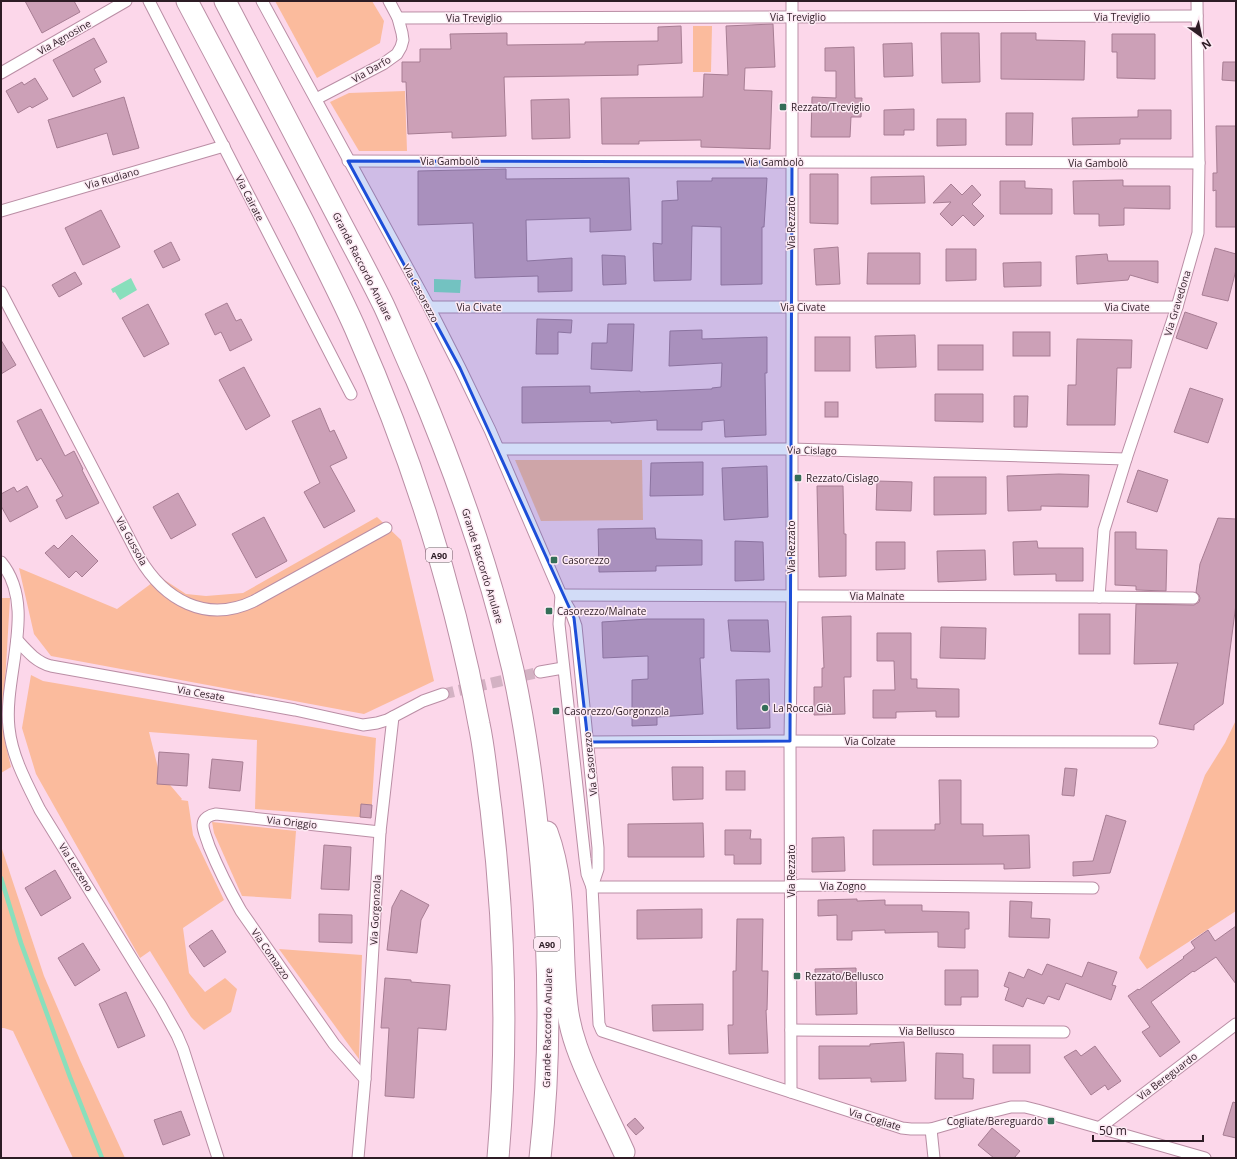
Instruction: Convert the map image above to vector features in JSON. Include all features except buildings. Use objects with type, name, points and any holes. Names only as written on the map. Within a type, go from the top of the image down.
[{"type":"highway","name":"A90","points":[[187,1],[280,176],[339,292],[354,325],[396,428],[442,564],[480,727],[494,841],[500,916],[504,1003],[503,1082],[498,1158]]},
{"type":"highway","name":"Grande Raccordo Anulare","points":[[225,1],[384,306],[429,410],[448,458],[480,549],[513,670],[525,731],[536,803],[546,924],[548,1032],[546,1091],[540,1158]]},
{"type":"highway","points":[[536,803],[549,838],[557,867],[564,923],[567,1006],[572,1035],[584,1067],[624,1152]]},
{"type":"street","name":"Via Agnosine","points":[[1,73],[126,1]]},
{"type":"street","name":"Via Cairate","points":[[149,1],[351,394]]},
{"type":"street","name":"Via Casorezzo","points":[[262,1],[429,307],[460,368],[499,449],[561,596],[571,612],[576,626],[598,848],[598,869],[592,887]]},
{"type":"street","name":"Via Darfo","points":[[316,99],[383,64],[397,54],[403,40],[398,18],[389,1]]},
{"type":"street","name":"Via Rezzato","points":[[791,1092],[790,741],[792,596],[792,1]]},
{"type":"street","name":"Via Gravedona","points":[[1099,597],[1104,530],[1177,307],[1198,232],[1200,163],[1197,1]]},
{"type":"street","name":"Via Treviglio","points":[[398,18],[1197,16]]},
{"type":"street","name":"Via Rudiano","points":[[1,211],[224,146]]},
{"type":"street","name":"Via Gambolò","points":[[348,161],[1200,163]]},
{"type":"street","name":"Via Gussola","points":[[1,292],[139,557],[157,581],[179,600],[212,610],[241,607],[386,528]]},
{"type":"street","name":"Via Civate","points":[[429,307],[1177,307]]},
{"type":"street","name":"Via Cislago","points":[[499,449],[791,449],[1126,459]]},
{"type":"street","name":"Via Lezzeno","points":[[1,562],[11,578],[18,607],[17,640],[8,700],[8,719],[10,739],[20,768],[40,810],[177,1034],[188,1063],[218,1158]]},
{"type":"street","name":"Via Casorezzo","points":[[561,596],[559,624],[563,668],[586,866],[592,887],[599,1024]]},
{"type":"street","name":"Via Malnate","points":[[561,596],[1193,598]]},
{"type":"street","name":"Via Cesate","points":[[17,640],[40,662],[51,666],[295,710],[363,725],[377,723],[393,717]]},
{"type":"street","points":[[540,672],[563,668]]},
{"type":"street","points":[[393,717],[423,701],[443,694]]},
{"type":"street","name":"Via Gorgonzola","points":[[358,1158],[365,1079],[380,832],[393,717]]},
{"type":"street","name":"Via Colzate","points":[[588,742],[1152,742]]},
{"type":"street","name":"Via Origgio","points":[[206,817],[216,814],[380,832]]},
{"type":"street","name":"Via Comazzo","points":[[206,817],[203,824],[205,834],[213,855],[235,901],[334,1044],[365,1079]]},
{"type":"street","name":"Via Zogno","points":[[592,887],[791,887],[800,885],[1093,888]]},
{"type":"street","name":"Via Cogliate","points":[[599,1024],[600,1029],[604,1032],[893,1126],[911,1130],[931,1129],[983,1114],[1018,1107],[1037,1110],[1206,1158]]},
{"type":"street","name":"Via Bereguardo","points":[[1099,1128],[1236,1024]]},
{"type":"street","name":"Via Bellusco","points":[[791,1030],[1064,1032]]},
{"type":"street","points":[[931,1129],[934,1158]]},
{"type":"highlighted area","points":[[348,161],[792,162],[790,741],[588,742],[574,618],[460,368]]},
{"type":"shaded area","points":[[275,1],[372,1],[384,21],[380,43],[317,78]]},
{"type":"shaded area","points":[[693,26],[712,26],[711,72],[693,72]]},
{"type":"shaded area","points":[[405,91],[407,151],[359,151],[330,102],[349,93]]},
{"type":"shaded area","points":[[131,278],[137,290],[120,300],[111,289]]},
{"type":"shaded area","points":[[434,279],[461,280],[460,293],[434,292]]},
{"type":"shaded area","points":[[515,460],[642,460],[643,520],[541,521]]},
{"type":"shaded area","points":[[377,517],[401,540],[434,681],[364,714],[51,656],[34,634],[19,568],[117,609],[160,577],[186,594],[206,596],[243,593]]},
{"type":"shaded area","points":[[1,598],[10,598],[3,717],[5,742],[11,767],[1,773]]},
{"type":"shaded area","points":[[31,675],[43,681],[376,738],[371,818],[255,809],[257,740],[149,732],[159,772],[182,799],[181,800],[188,801],[193,835],[224,900],[183,928],[189,973],[205,992],[225,978],[237,989],[231,1012],[204,1030],[191,1017],[150,951],[140,958],[36,774],[22,728]]},
{"type":"shaded area","points":[[1236,720],[1236,911],[1147,969],[1139,958],[1205,775],[1225,743]]},
{"type":"shaded area","points":[[212,822],[296,831],[291,899],[242,896],[214,833]]},
{"type":"shaded area","points":[[1,846],[44,976],[80,1060],[125,1158],[73,1158],[13,1031],[1,1028]]},
{"type":"shaded area","points":[[279,949],[362,955],[359,1059]]},
{"type":"waterway","points":[[1,878],[21,943],[70,1077],[102,1158]]},
{"type":"tunnel","points":[[443,694],[540,672]]},
{"type":"place","name":"Rezzato/Treviglio","points":[[783,107]]},
{"type":"place","name":"Rezzato/Cislago","points":[[798,478]]},
{"type":"place","name":"Casorezzo","points":[[554,560]]},
{"type":"place","name":"Casorezzo/Malnate","points":[[549,611]]},
{"type":"place","name":"La Rocca Già","points":[[765,708]]},
{"type":"place","name":"Casorezzo/Gorgonzola","points":[[556,711]]},
{"type":"place","name":"Rezzato/Bellusco","points":[[797,976]]},
{"type":"place","name":"Cogliate/Bereguardo","points":[[1051,1121]]}]
